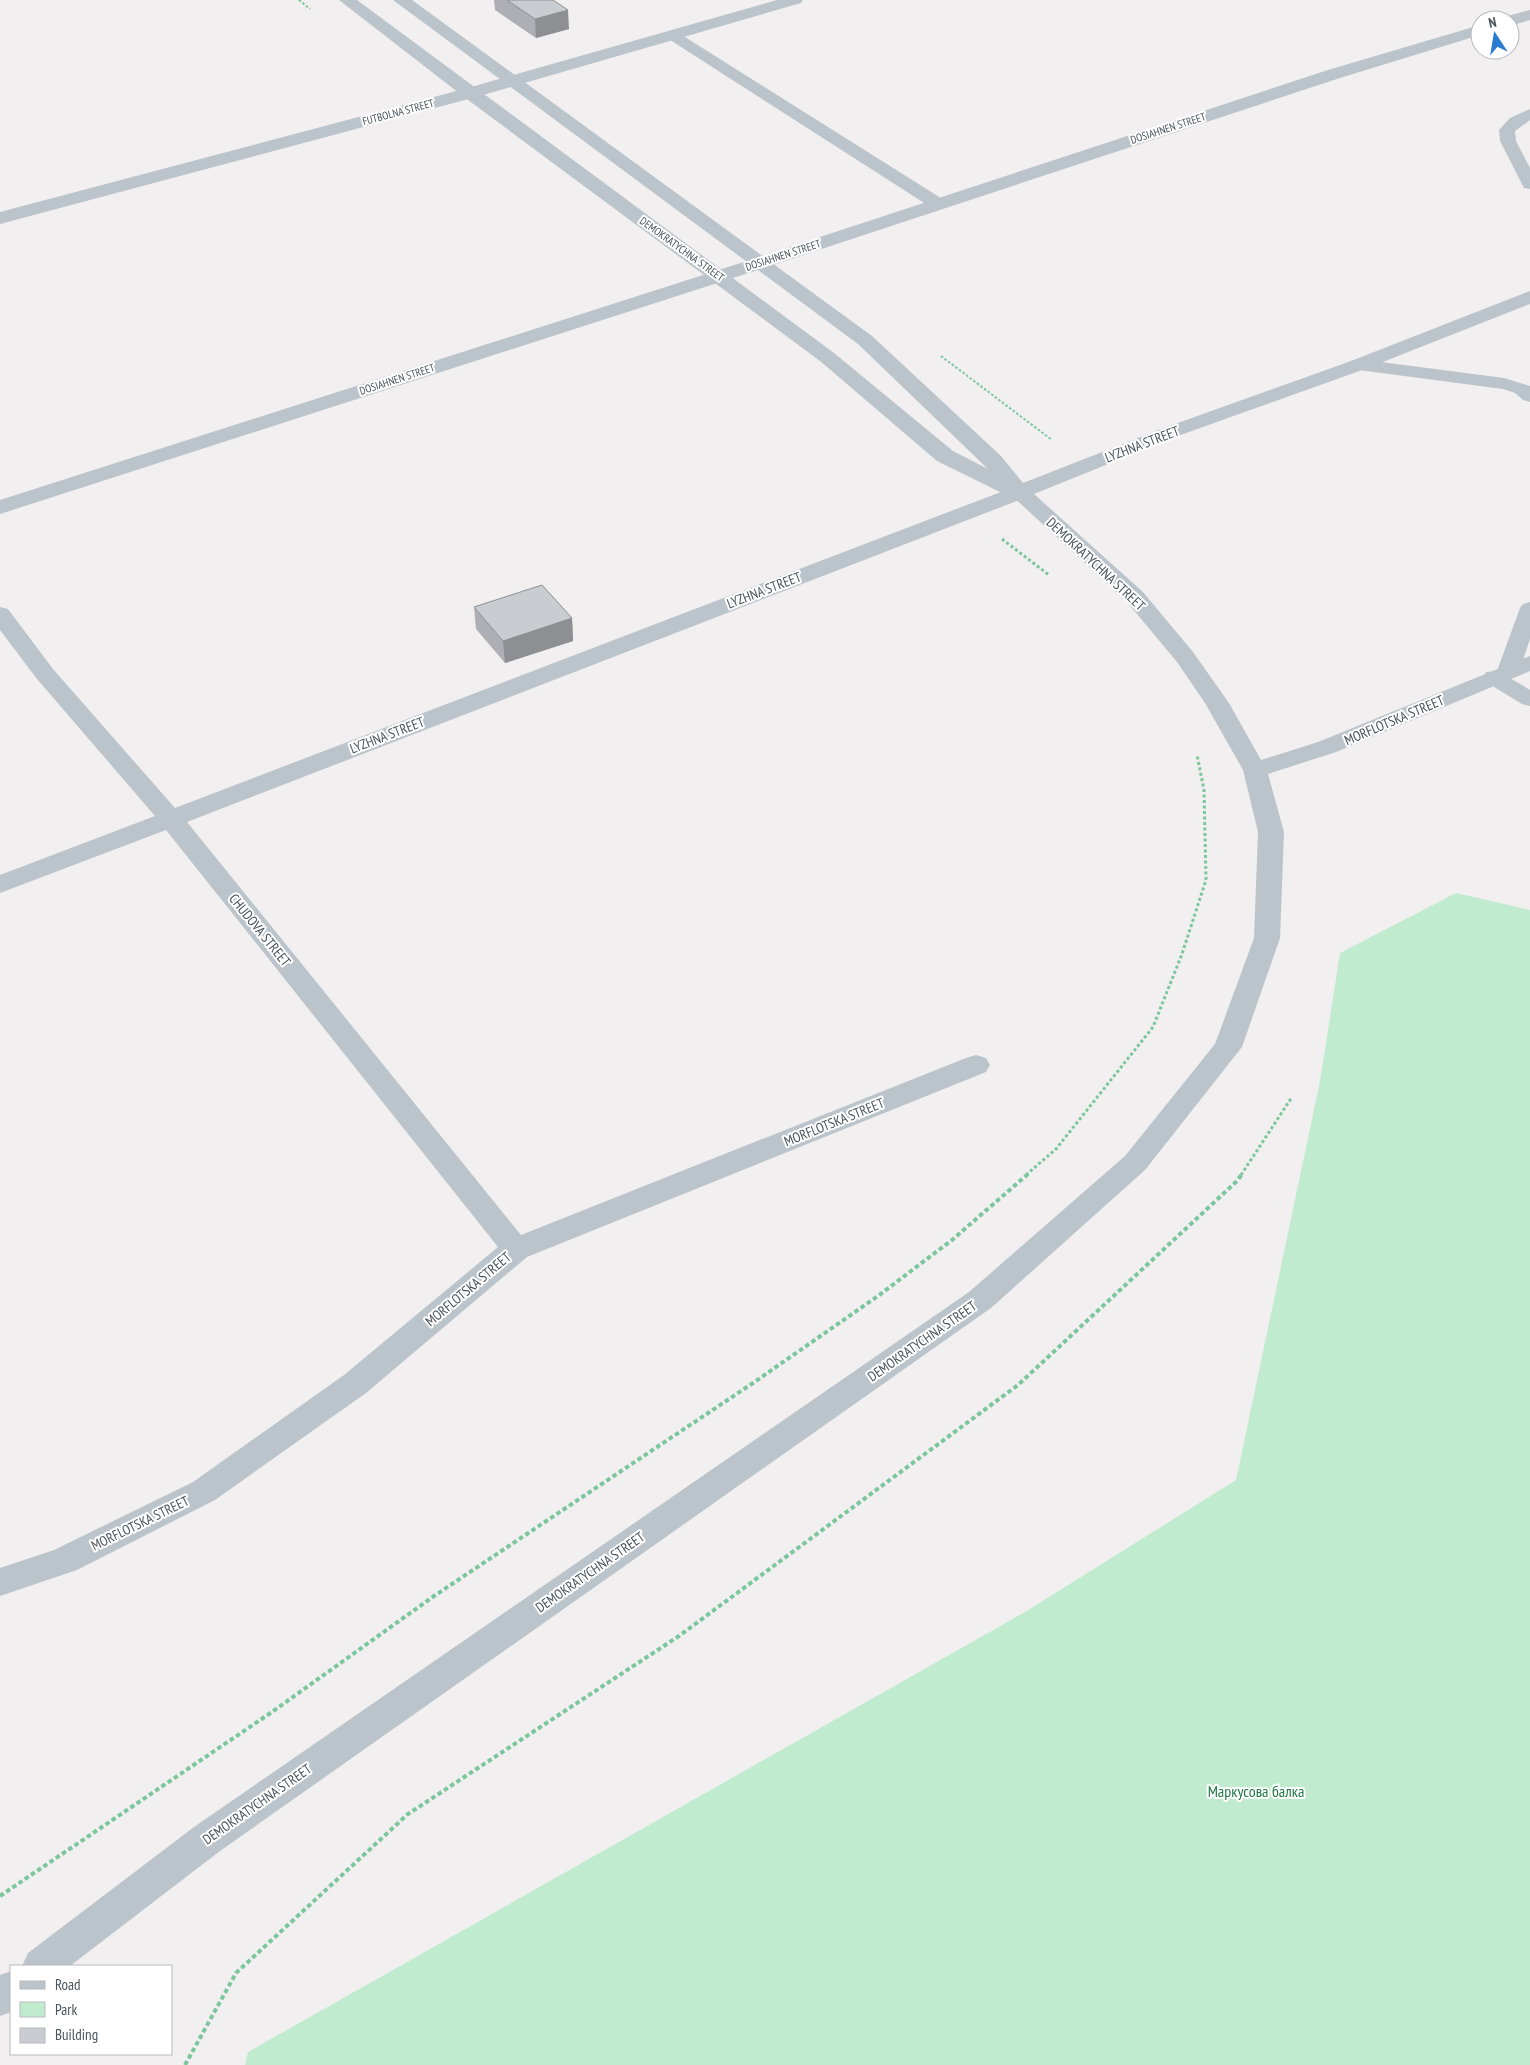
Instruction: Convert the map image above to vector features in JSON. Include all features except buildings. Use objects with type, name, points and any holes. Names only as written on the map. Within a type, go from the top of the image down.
[{"type":"street","name":"DEMOKRATYCHNA STREET","points":[[347,0],[827,357],[945,456],[1019,492]]},
{"type":"street","name":"DEMOKRATYCHNA STREET","points":[[42,1965],[207,1839],[980,1300],[1134,1163],[1228,1047],[1267,938],[1271,832],[1255,770],[1218,703],[1185,657],[1135,597],[1019,492],[993,461],[865,340],[401,0]]},
{"type":"street","name":"FUTBOLNA STREET","points":[[0,218],[470,93],[795,0]]},
{"type":"street","name":"DOSIAHNEN STREET","points":[[0,507],[760,263],[1334,74],[1470,33]]},
{"type":"street","name":"LYZHNA STREET","points":[[0,885],[1168,434],[1358,365],[1530,297]]},
{"type":"street","name":"CHUDOVA STREET","points":[[0,614],[45,674],[171,818],[516,1249]]},
{"type":"street","name":"MORFLOTSKA STREET","points":[[1255,770],[1327,748],[1530,662]]},
{"type":"street","name":"MORFLOTSKA STREET","points":[[0,1582],[65,1560],[204,1491],[354,1384],[516,1249],[976,1065]]},
{"type":"street","points":[[0,1998],[10,1990]]},
{"type":"lane","points":[[672,35],[938,204]]},
{"type":"lane","points":[[1530,114],[1516,121],[1507,130],[1508,141],[1530,184]]},
{"type":"lane","points":[[1358,365],[1524,389]]},
{"type":"lane","points":[[1530,608],[1501,675],[1530,699]]},
{"type":"path","points":[[935,350],[1059,445]]},
{"type":"path","points":[[966,512],[1053,578]]},
{"type":"path","points":[[0,1896],[272,1712],[434,1596],[754,1384],[870,1302],[952,1240],[1056,1149],[1153,1028],[1182,954],[1206,880],[1204,790],[1196,752]]},
{"type":"path","points":[[186,2065],[236,1973],[408,1814],[679,1636],[1018,1385],[1236,1181],[1292,1097]]},
{"type":"green space","name":"Маркусова балка","points":[[1456,893],[1530,910],[1530,2065],[245,2065],[248,2052],[1025,1612],[1236,1480],[1320,1081],[1340,953]]}]
